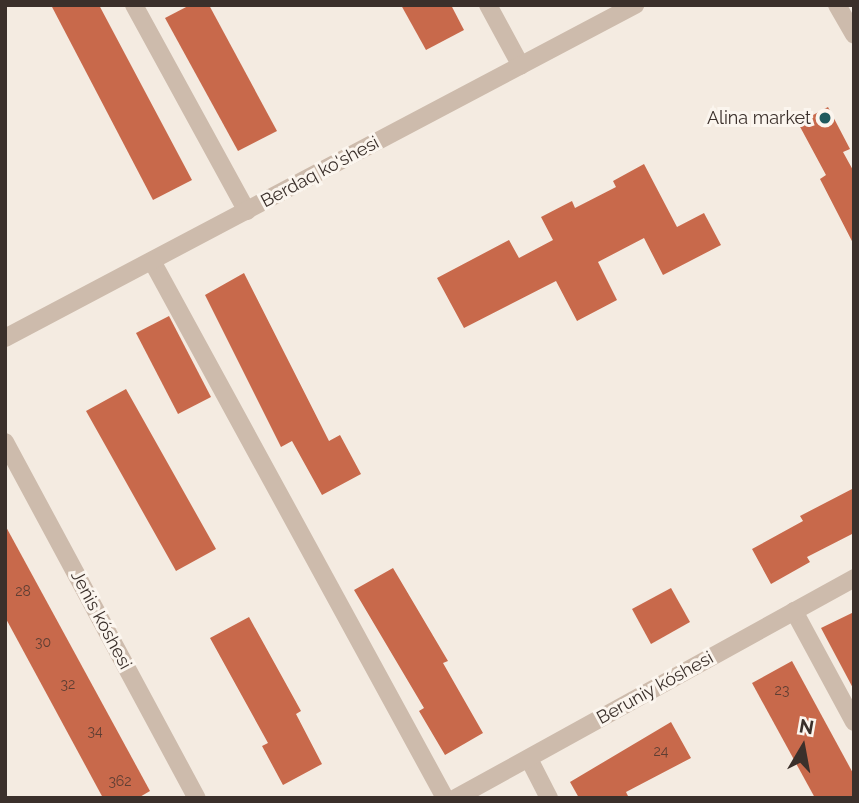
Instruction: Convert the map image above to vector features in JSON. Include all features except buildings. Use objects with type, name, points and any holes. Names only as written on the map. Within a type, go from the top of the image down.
[{"type":"street","points":[[134,5],[247,211]]},
{"type":"street","points":[[488,5],[521,66]]},
{"type":"street","name":"Berdaq ko'shesi","points":[[5,338],[635,5]]},
{"type":"street","points":[[837,5],[854,35]]},
{"type":"street","points":[[152,261],[445,798]]},
{"type":"street","name":"Jeńis kóshesi","points":[[5,442],[197,798]]},
{"type":"street","name":"Beruniy kóshesi","points":[[456,798],[854,578]]},
{"type":"street","points":[[794,611],[854,722]]},
{"type":"street","points":[[528,759],[549,798]]},
{"type":"place","name":"Alina market","points":[[825,118]]}]
